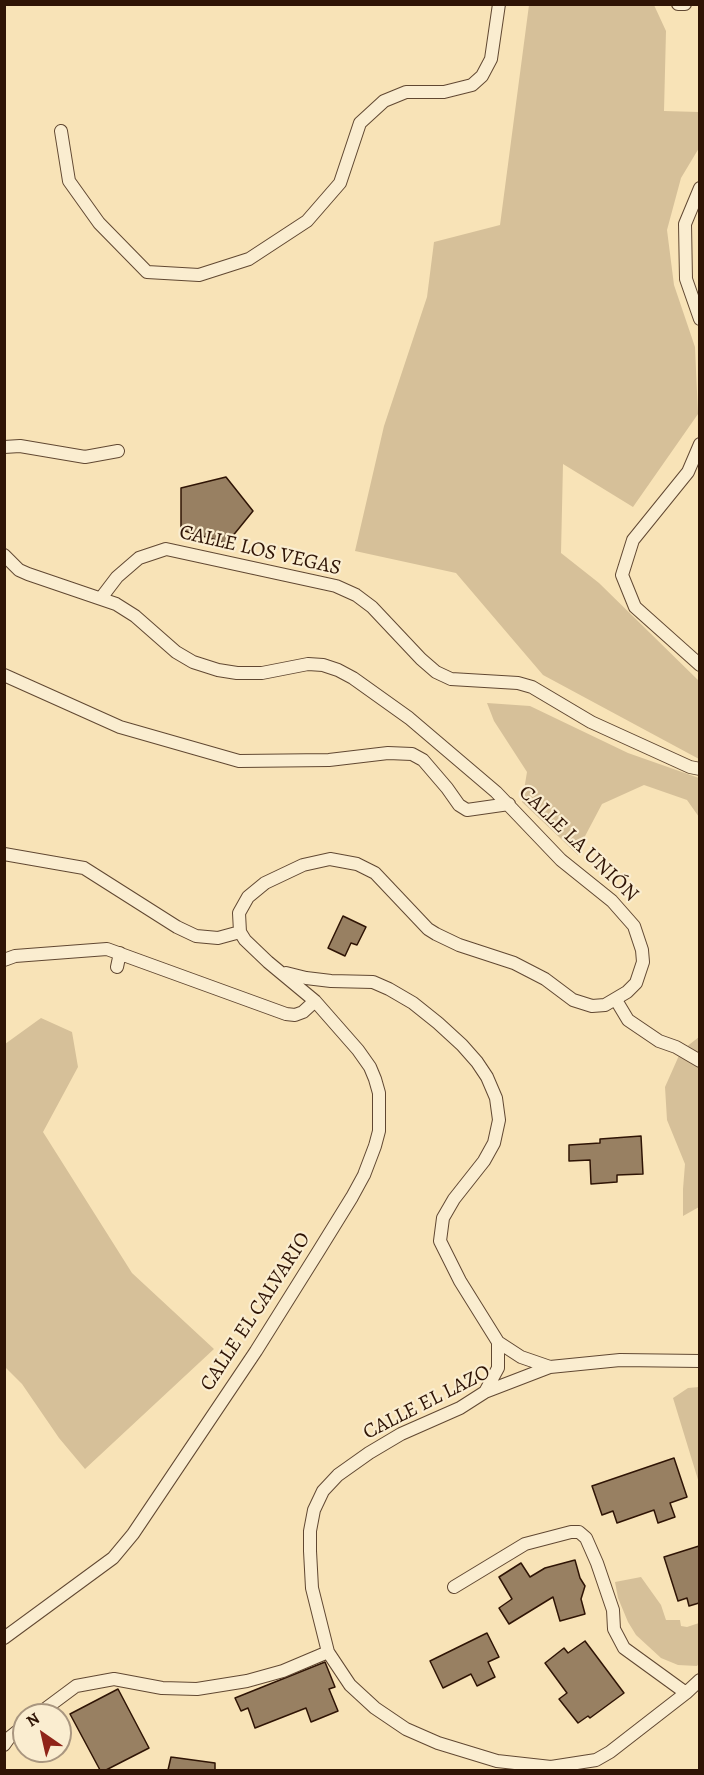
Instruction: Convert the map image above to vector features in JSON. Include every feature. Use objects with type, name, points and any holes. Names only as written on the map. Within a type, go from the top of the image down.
[{"type":"street","points":[[61,131],[69,181],[99,223],[147,272],[199,275],[249,259],[307,221],[340,183],[360,123],[384,101],[406,92],[444,92],[472,85],[482,76],[491,59],[499,4]]},
{"type":"street","points":[[678,4],[685,4]]},
{"type":"street","points":[[699,188],[685,224],[686,279],[699,319]]},
{"type":"street","points":[[699,444],[688,472],[633,540],[622,575],[635,607],[699,665]]},
{"type":"street","points":[[4,447],[20,446],[85,457],[118,451]]},
{"type":"street","name":"CALLE LOS VEGAS","points":[[100,598],[117,577],[139,558],[166,549],[336,586],[356,595],[372,607],[436,672],[451,679],[518,683],[532,687],[591,722],[699,769]]},
{"type":"street","name":"CALLE LA UNIÓN","points":[[4,555],[18,570],[116,604],[135,616],[176,652],[193,662],[237,673],[262,673],[308,664],[323,665],[353,678],[409,718],[508,804],[561,860],[623,912],[633,926],[642,950],[643,962],[636,983],[616,1000]]},
{"type":"street","points":[[4,675],[120,727],[239,761],[329,760],[388,753],[412,754],[423,760],[459,805],[467,810],[508,804]]},
{"type":"street","points":[[4,854],[84,868],[177,927],[196,936],[218,938],[240,932]]},
{"type":"street","points":[[699,1061],[676,1047],[658,1041],[628,1020],[616,1000],[605,1005],[583,1005],[545,979],[514,963],[459,945],[435,934],[375,873],[357,864],[339,860],[321,860],[303,865],[265,883],[248,897],[238,913],[240,932],[253,949],[279,970],[292,975],[331,981],[373,982],[389,988],[438,1023],[462,1045],[487,1077],[496,1098],[499,1120],[494,1143],[484,1161],[454,1199],[443,1218],[440,1241],[460,1281],[498,1342],[521,1357],[550,1367],[620,1360],[699,1361]]},
{"type":"street","points":[[4,960],[15,956],[107,949],[286,1014],[295,1015],[303,1012],[315,1001],[316,993],[331,981]]},
{"type":"street","points":[[117,967],[120,953]]},
{"type":"street","name":"CALLE EL CALVARIO","points":[[4,1638],[112,1558],[133,1534],[256,1352],[364,1174],[379,1131],[379,1093],[375,1078],[358,1050],[315,1001],[279,970]]},
{"type":"street","points":[[485,1392],[498,1368],[498,1342]]},
{"type":"street","name":"CALLE EL LAZO","points":[[550,1367],[485,1392],[460,1408],[401,1434],[338,1475],[322,1491],[314,1510],[310,1531],[310,1551],[312,1588],[328,1652],[350,1685],[375,1708],[406,1729],[438,1743],[497,1761],[551,1767],[596,1760],[610,1752],[686,1693],[699,1680]]},
{"type":"street","points":[[454,1587],[525,1544],[579,1532],[586,1538],[597,1563],[613,1610],[615,1629],[624,1648],[686,1693]]},
{"type":"street","points":[[53,1703],[76,1686],[114,1679],[162,1688],[197,1689],[247,1681],[283,1671],[328,1652]]},
{"type":"shaded area","points":[[529,5],[654,5],[666,31],[664,111],[699,112],[699,148],[681,178],[667,230],[674,285],[695,347],[698,414],[633,507],[563,464],[561,553],[599,583],[699,681],[699,759],[543,675],[456,573],[355,551],[384,426],[427,297],[434,242],[500,225]]},
{"type":"shaded area","points":[[487,703],[530,706],[628,753],[699,778],[699,817],[687,800],[644,785],[602,804],[583,840],[578,855],[522,802],[527,772],[494,721]]},
{"type":"shaded area","points":[[41,1018],[72,1032],[78,1067],[43,1132],[132,1273],[214,1349],[85,1469],[59,1438],[22,1384],[5,1367],[5,1044]]},
{"type":"shaded area","points":[[699,1037],[699,1207],[683,1216],[685,1164],[667,1120],[665,1087],[681,1051]]},
{"type":"shaded area","points":[[700,1387],[699,1483],[673,1398],[688,1388]]},
{"type":"shaded area","points":[[641,1577],[661,1605],[666,1620],[680,1620],[681,1626],[687,1627],[699,1623],[699,1663],[697,1666],[678,1665],[661,1658],[636,1635],[618,1598],[615,1582]]},
{"type":"building","points":[[226,477],[253,511],[227,543],[181,530],[181,488]]},
{"type":"building","points":[[343,916],[366,927],[357,945],[351,943],[345,956],[328,948]]},
{"type":"building","points":[[641,1136],[643,1174],[617,1175],[617,1182],[591,1184],[590,1160],[569,1161],[569,1145],[600,1143],[600,1139]]},
{"type":"building","points":[[674,1458],[687,1497],[670,1503],[675,1517],[658,1523],[654,1510],[617,1523],[613,1511],[602,1515],[592,1486]]},
{"type":"building","points":[[699,1546],[699,1603],[689,1606],[687,1598],[678,1601],[664,1557]]},
{"type":"building","points":[[575,1560],[585,1586],[581,1599],[585,1614],[560,1621],[553,1597],[509,1624],[499,1608],[512,1599],[499,1577],[521,1563],[530,1577],[545,1568]]},
{"type":"building","points":[[487,1633],[499,1657],[488,1662],[495,1677],[477,1686],[471,1674],[443,1688],[430,1661]]},
{"type":"building","points":[[585,1641],[624,1693],[590,1718],[588,1716],[578,1723],[559,1699],[567,1693],[545,1663],[564,1648],[568,1653]]},
{"type":"building","points":[[325,1662],[335,1687],[329,1689],[338,1711],[311,1722],[306,1708],[255,1728],[248,1708],[241,1711],[235,1698]]},
{"type":"building","points":[[118,1689],[149,1748],[106,1770],[100,1770],[72,1718],[72,1713]]},
{"type":"building","points":[[171,1757],[215,1763],[215,1770],[168,1770]]}]
